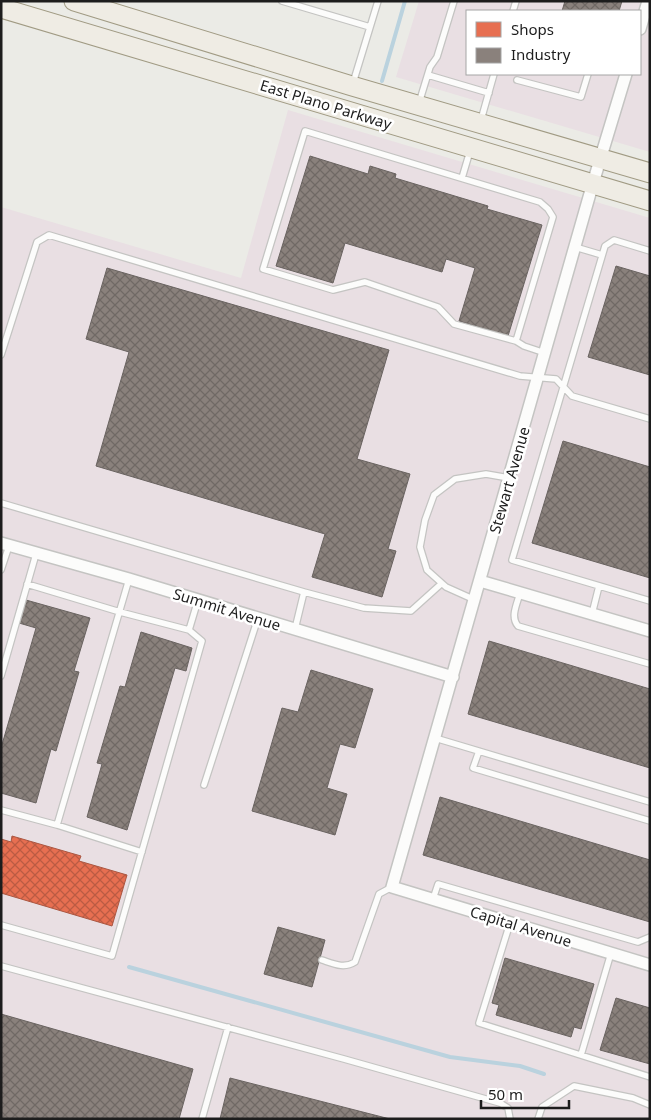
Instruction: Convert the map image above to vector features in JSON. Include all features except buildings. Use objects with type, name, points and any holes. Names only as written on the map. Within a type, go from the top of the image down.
[{"type":"main road","name":"East Plano Parkway","points":[[74,1],[352,86],[650,173]]},
{"type":"main road","name":"East Plano Parkway","points":[[1,8],[650,201]]},
{"type":"main road","points":[[345,109],[352,86]]},
{"type":"main road","points":[[411,129],[418,105]]},
{"type":"main road","points":[[472,148],[480,123]]},
{"type":"street","points":[[641,25],[648,7]]},
{"type":"street","name":"Stewart Avenue","points":[[392,887],[593,183],[626,75]]},
{"type":"street","name":"Summit Avenue","points":[[5,544],[129,579],[453,677]]},
{"type":"street","points":[[480,581],[650,631]]},
{"type":"street","name":"Capital Avenue","points":[[392,887],[650,965]]},
{"type":"lane","points":[[282,1],[370,28]]},
{"type":"lane","points":[[352,86],[378,1]]},
{"type":"lane","points":[[418,105],[430,67],[437,57],[454,1]]},
{"type":"lane","points":[[428,75],[489,93]]},
{"type":"lane","points":[[480,123],[494,75]]},
{"type":"lane","points":[[517,80],[581,98],[588,75]]},
{"type":"lane","points":[[516,341],[553,216],[548,209],[540,202],[305,131],[264,268],[333,290],[366,282],[438,306],[454,324],[516,341],[524,346],[545,353]]},
{"type":"lane","points":[[462,178],[472,148]]},
{"type":"lane","points":[[1,355],[37,242],[49,235],[520,376],[556,379],[572,396],[650,419]]},
{"type":"lane","points":[[650,251],[614,240],[605,246],[512,560],[650,601]]},
{"type":"lane","points":[[575,247],[602,255]]},
{"type":"lane","points":[[475,600],[446,588],[427,570],[420,547],[425,520],[434,495],[455,479],[486,474],[509,478]]},
{"type":"lane","points":[[1,503],[364,608],[411,611],[442,584]]},
{"type":"lane","points":[[1,570],[5,544]]},
{"type":"lane","points":[[1,676],[36,554]]},
{"type":"lane","points":[[58,825],[129,579]]},
{"type":"lane","points":[[1,925],[112,956],[202,641],[189,630],[120,612],[27,584]]},
{"type":"lane","points":[[592,614],[599,586]]},
{"type":"lane","points":[[295,629],[304,592]]},
{"type":"lane","points":[[520,593],[514,616],[518,626],[650,664]]},
{"type":"lane","points":[[189,630],[198,600]]},
{"type":"lane","points":[[204,785],[258,618]]},
{"type":"lane","points":[[435,738],[650,802]]},
{"type":"lane","points":[[479,751],[473,768],[650,821]]},
{"type":"lane","points":[[1,810],[58,825],[142,852]]},
{"type":"lane","points":[[433,899],[438,884],[638,942],[650,937]]},
{"type":"lane","points":[[322,960],[343,967],[350,966],[355,962],[379,894],[392,887]]},
{"type":"lane","points":[[510,922],[479,1022],[650,1076]]},
{"type":"lane","points":[[581,1055],[611,953]]},
{"type":"lane","points":[[1,966],[500,1103],[508,1108],[510,1119]]},
{"type":"lane","points":[[202,1119],[228,1027]]},
{"type":"lane","points":[[538,1119],[542,1107],[574,1086],[633,1098],[650,1105]]},
{"type":"shaded area","points":[[419,1],[650,1],[650,152],[396,77]]},
{"type":"shaded area","points":[[288,110],[650,218],[650,1119],[1,1119],[1,207],[241,278]]},
{"type":"waterway","points":[[382,81],[405,1]]},
{"type":"waterway","points":[[129,967],[450,1057],[520,1066],[544,1074]]}]
